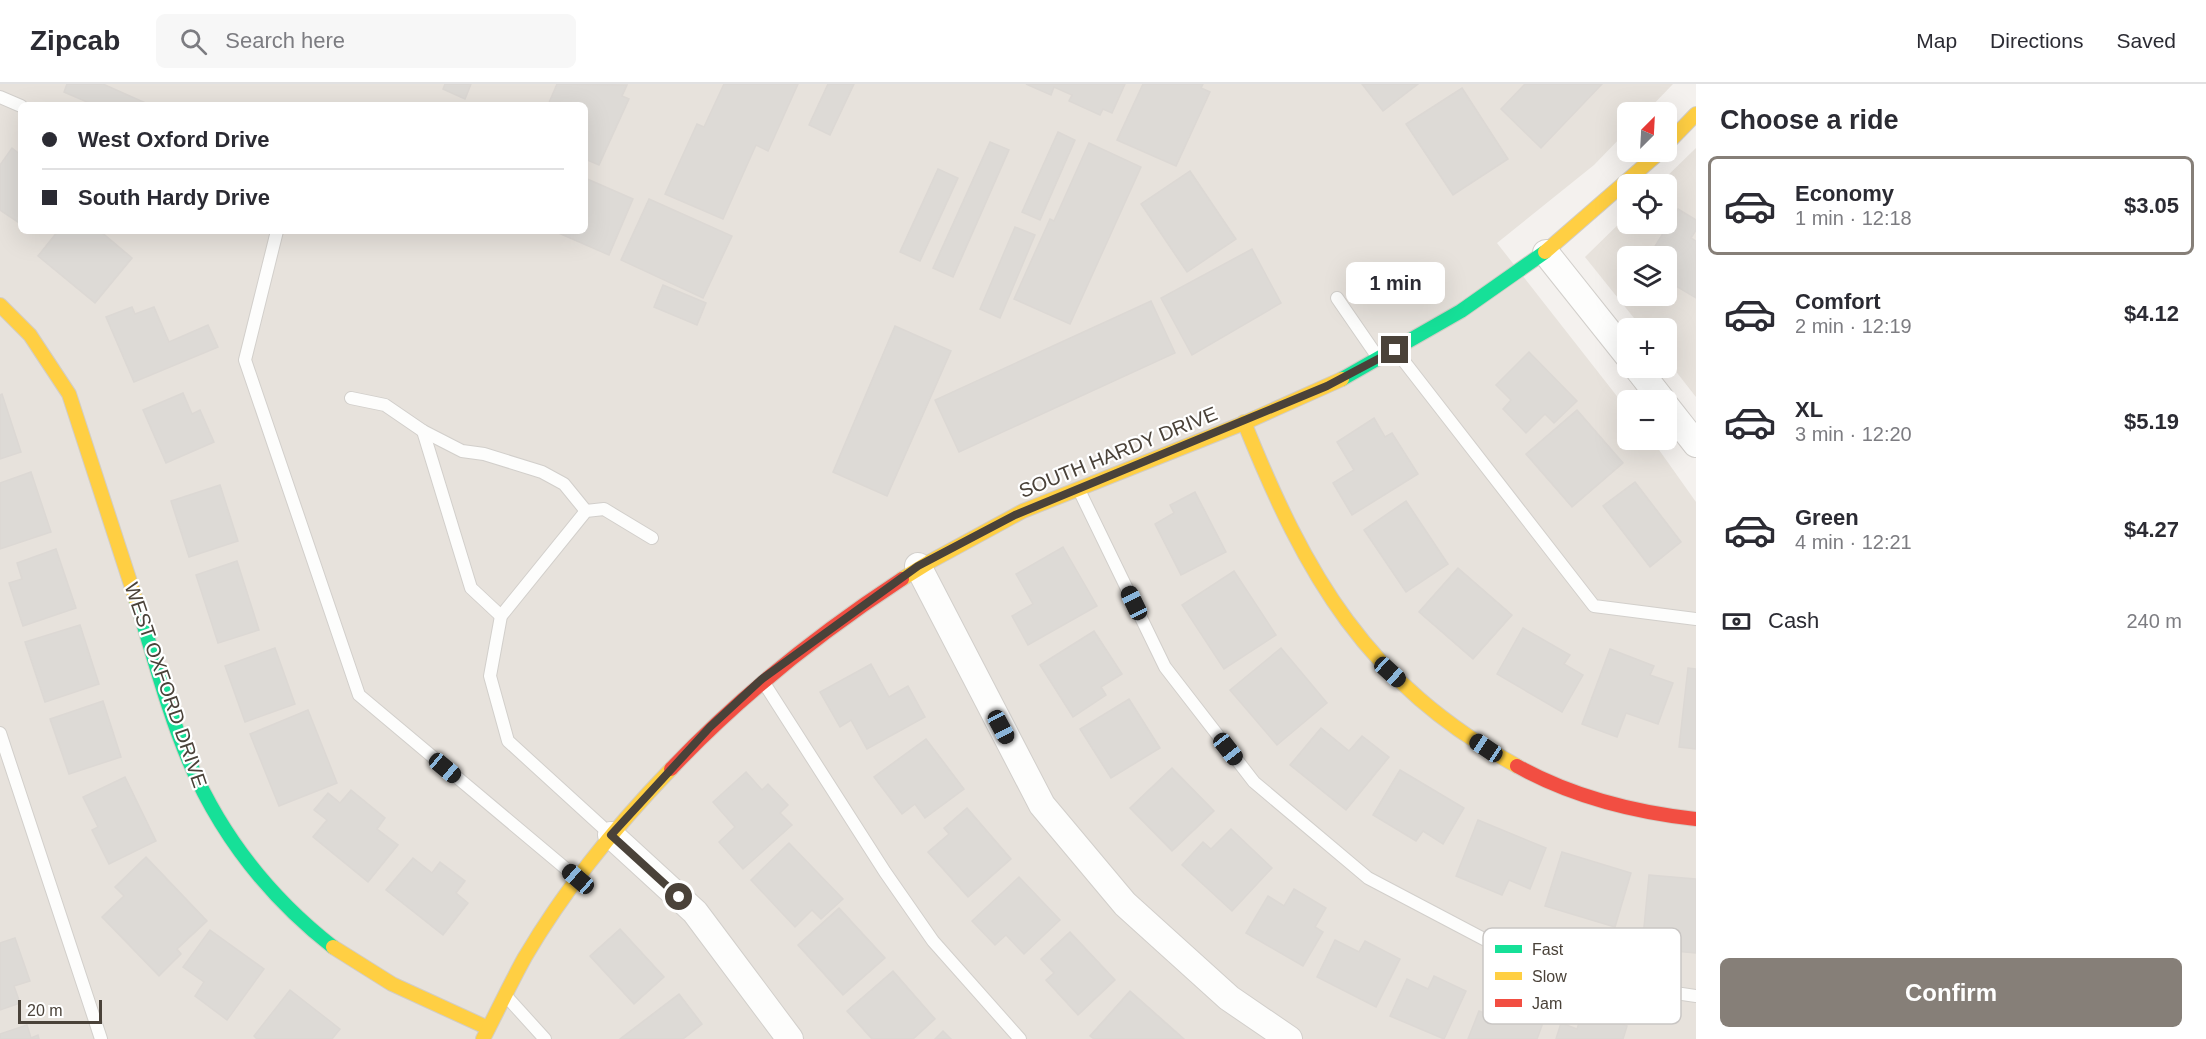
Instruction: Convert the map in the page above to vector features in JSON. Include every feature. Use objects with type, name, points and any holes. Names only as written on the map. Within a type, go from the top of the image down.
[{"type":"street","name":"SOUTH HARDY DRIVE","points":[[486,1034],[552,913],[611,835],[710,727],[762,679],[918,566],[1015,515],[1327,386],[1395,350],[1456,314],[1546,253],[1649,162]]},
{"type":"street","points":[[1546,253],[1617,342]]},
{"type":"street","name":"WEST OXFORD DRIVE","points":[[0,305],[15,317],[42,349],[69,394],[188,759],[211,809],[240,856],[283,905],[339,952],[486,1034]]},
{"type":"street","points":[[1645,378],[1654,390]]},
{"type":"street","points":[[1677,420],[1696,444]]},
{"type":"street","points":[[1244,422],[1290,531],[1333,603],[1390,672],[1441,717],[1501,758],[1565,790],[1658,816],[1696,819]]},
{"type":"street","points":[[918,566],[1042,805],[1125,904],[1229,998],[1289,1039]]},
{"type":"street","points":[[611,835],[695,912],[790,1039]]},
{"type":"lane","points":[[0,97],[18,105]]},
{"type":"lane","points":[[276,234],[245,360],[359,695],[578,879]]},
{"type":"lane","points":[[1337,298],[1379,359]]},
{"type":"lane","points":[[1395,350],[1594,606],[1696,620]]},
{"type":"lane","points":[[351,398],[385,405],[423,431],[462,451],[484,454],[542,472],[564,484],[586,511]]},
{"type":"lane","points":[[423,431],[471,588],[501,616]]},
{"type":"lane","points":[[1078,489],[1165,667],[1254,782],[1368,878],[1483,939]]},
{"type":"lane","points":[[611,835],[508,741],[490,676],[501,616],[586,511],[604,509],[652,538]]},
{"type":"lane","points":[[762,679],[885,872],[933,940],[1020,1039]]},
{"type":"lane","points":[[0,733],[101,1039]]},
{"type":"lane","points":[[1681,994],[1696,996]]},
{"type":"lane","points":[[506,995],[545,1039]]},
{"type":"shaded area","points":[[0,84],[1673,84],[1656,102],[1617,102],[1617,141],[1594,165],[1497,243],[1617,396],[1617,450],[1659,450],[1696,502],[1696,1039],[0,1039]]},
{"type":"shaded area","points":[[1696,148],[1696,397],[1677,373],[1677,318],[1634,318],[1624,306],[1677,306],[1677,246],[1617,246],[1617,297],[1585,257],[1617,226],[1617,234],[1677,234],[1677,174],[1669,174]]},
{"type":"building","points":[[67,84],[103,84],[143,102],[87,102],[64,92]]},
{"type":"building","points":[[445,84],[471,84],[465,99],[443,89]]},
{"type":"building","points":[[557,84],[627,85],[622,96],[629,99],[599,165],[588,160],[588,102],[549,102]]},
{"type":"building","points":[[724,84],[798,84],[768,151],[756,145],[723,219],[665,194],[697,124],[704,127]]},
{"type":"building","points":[[828,84],[854,84],[830,135],[809,125]]},
{"type":"building","points":[[1026,84],[1125,84],[1112,113],[1103,109],[1100,115],[1069,101],[1072,95],[1054,87],[1051,95]]},
{"type":"building","points":[[1143,84],[1203,84],[1201,88],[1210,92],[1176,166],[1117,140]]},
{"type":"building","points":[[1362,84],[1418,84],[1383,111]]},
{"type":"building","points":[[1525,84],[1602,84],[1541,148],[1501,109]]},
{"type":"building","points":[[1462,88],[1508,159],[1453,195],[1406,124]]},
{"type":"building","points":[[1058,132],[1075,140],[1040,220],[1022,212]]},
{"type":"building","points":[[990,142],[1009,150],[953,277],[933,268]]},
{"type":"building","points":[[1089,143],[1141,167],[1070,324],[1014,299],[1050,219],[1054,221]]},
{"type":"building","points":[[12,148],[18,153],[18,222],[0,210],[0,165]]},
{"type":"building","points":[[938,169],[958,178],[920,261],[900,252]]},
{"type":"building","points":[[1190,171],[1236,239],[1187,272],[1141,204]]},
{"type":"building","points":[[588,179],[633,199],[609,255],[561,234],[588,234]]},
{"type":"building","points":[[649,199],[732,236],[703,298],[621,260]]},
{"type":"building","points":[[1678,209],[1696,220],[1696,230],[1691,238],[1696,241],[1696,298],[1677,287],[1677,246],[1655,246],[1663,234],[1677,234]]},
{"type":"building","points":[[1015,227],[1035,235],[1000,318],[980,309]]},
{"type":"building","points":[[56,234],[104,234],[132,258],[95,303],[38,256]]},
{"type":"building","points":[[1252,249],[1281,303],[1192,355],[1161,298]]},
{"type":"building","points":[[663,285],[706,303],[697,325],[654,307]]},
{"type":"building","points":[[1151,301],[1175,353],[959,452],[935,400]]},
{"type":"building","points":[[132,307],[135,314],[154,307],[169,342],[208,325],[218,347],[134,382],[106,317]]},
{"type":"building","points":[[895,326],[951,351],[887,496],[833,472]]},
{"type":"building","points":[[1529,352],[1577,401],[1554,423],[1545,414],[1526,433],[1503,409],[1511,400],[1496,385]]},
{"type":"building","points":[[183,393],[192,414],[200,410],[214,442],[166,463],[143,410]]},
{"type":"building","points":[[2,394],[21,452],[0,459],[0,395]]},
{"type":"building","points":[[1577,410],[1623,463],[1572,507],[1526,454]]},
{"type":"building","points":[[1374,418],[1385,437],[1392,433],[1418,474],[1352,515],[1333,483],[1354,470],[1337,442]]},
{"type":"building","points":[[31,472],[51,532],[0,549],[0,483]]},
{"type":"building","points":[[1635,482],[1681,542],[1650,567],[1603,506]]},
{"type":"building","points":[[220,485],[238,541],[189,557],[171,501]]},
{"type":"building","points":[[1195,492],[1226,552],[1181,575],[1155,524],[1174,513],[1170,505]]},
{"type":"building","points":[[1406,501],[1448,564],[1406,592],[1364,530]]},
{"type":"building","points":[[1063,547],[1097,606],[1028,645],[1012,616],[1033,604],[1016,574]]},
{"type":"building","points":[[56,549],[76,608],[23,626],[9,583],[22,579],[17,563]]},
{"type":"building","points":[[237,561],[259,630],[218,643],[196,575]]},
{"type":"building","points":[[1458,568],[1512,615],[1473,659],[1419,612]]},
{"type":"building","points":[[1234,571],[1276,635],[1224,669],[1182,605]]},
{"type":"building","points":[[80,625],[99,684],[45,702],[25,642]]},
{"type":"building","points":[[1523,628],[1570,655],[1564,664],[1583,675],[1562,712],[1497,674]]},
{"type":"building","points":[[1094,631],[1122,674],[1101,687],[1106,695],[1073,717],[1040,665]]},
{"type":"building","points":[[275,648],[295,704],[245,722],[225,666]]},
{"type":"building","points":[[1281,648],[1327,703],[1277,745],[1230,690]]},
{"type":"building","points":[[1610,649],[1654,666],[1650,675],[1673,683],[1658,724],[1626,713],[1617,737],[1582,724]]},
{"type":"building","points":[[871,664],[889,697],[908,686],[925,717],[867,749],[851,720],[840,727],[820,692]]},
{"type":"building","points":[[1688,668],[1696,669],[1696,749],[1679,747]]},
{"type":"building","points":[[1129,699],[1160,748],[1111,778],[1080,729]]},
{"type":"building","points":[[103,701],[121,757],[69,774],[50,719]]},
{"type":"building","points":[[308,710],[337,783],[279,806],[250,734]]},
{"type":"building","points":[[1321,728],[1349,751],[1362,736],[1389,757],[1346,810],[1290,765]]},
{"type":"building","points":[[926,739],[964,789],[925,818],[915,804],[902,814],[874,777]]},
{"type":"building","points":[[1172,768],[1214,811],[1172,851],[1130,808]]},
{"type":"building","points":[[1400,770],[1464,808],[1443,844],[1423,831],[1416,841],[1373,815]]},
{"type":"building","points":[[746,772],[762,790],[768,784],[788,805],[780,813],[792,825],[743,869],[719,842],[735,827],[713,802]]},
{"type":"building","points":[[125,777],[156,841],[109,864],[92,830],[98,827],[83,797]]},
{"type":"building","points":[[351,790],[385,818],[377,829],[398,845],[368,882],[313,837],[327,820],[314,810],[328,793],[340,803]]},
{"type":"building","points":[[967,808],[1011,859],[968,897],[928,852],[949,834],[944,828]]},
{"type":"building","points":[[1478,820],[1546,848],[1530,889],[1509,880],[1502,895],[1456,876]]},
{"type":"building","points":[[1231,829],[1272,868],[1232,911],[1182,865],[1203,842],[1211,849]]},
{"type":"building","points":[[789,843],[843,899],[821,919],[812,910],[795,927],[751,880]]},
{"type":"building","points":[[1562,852],[1631,873],[1615,927],[1545,906]]},
{"type":"building","points":[[146,857],[207,921],[177,949],[181,954],[159,976],[102,917],[124,896],[115,887]]},
{"type":"building","points":[[413,858],[432,873],[440,862],[465,881],[456,893],[468,903],[443,935],[386,890]]},
{"type":"building","points":[[1649,875],[1696,879],[1696,953],[1681,952],[1681,928],[1644,928]]},
{"type":"building","points":[[1019,877],[1060,920],[1024,954],[1006,935],[995,945],[972,921]]},
{"type":"building","points":[[1294,889],[1326,908],[1315,927],[1323,932],[1303,966],[1246,933],[1268,896],[1284,906]]},
{"type":"building","points":[[839,908],[885,958],[843,995],[798,945]]},
{"type":"building","points":[[620,929],[664,977],[634,1004],[590,956]]},
{"type":"building","points":[[210,930],[264,969],[227,1020],[195,996],[204,982],[183,967]]},
{"type":"building","points":[[1070,932],[1115,980],[1078,1015],[1046,980],[1054,973],[1041,959]]},
{"type":"building","points":[[15,938],[30,981],[14,986],[20,1003],[0,1010],[0,943]]},
{"type":"building","points":[[1335,940],[1359,952],[1365,941],[1400,959],[1376,1007],[1317,977]]},
{"type":"building","points":[[893,971],[935,1019],[913,1039],[872,1039],[847,1011]]},
{"type":"building","points":[[1434,976],[1466,991],[1444,1039],[1390,1016],[1407,979],[1428,989]]},
{"type":"building","points":[[290,990],[340,1029],[332,1039],[257,1039],[254,1036]]},
{"type":"building","points":[[1130,991],[1184,1039],[1094,1039],[1090,1036]]},
{"type":"building","points":[[679,994],[702,1024],[683,1039],[620,1039]]},
{"type":"building","points":[[1479,1011],[1483,1013],[1483,1024],[1543,1024],[1537,1039],[1468,1039]]},
{"type":"building","points":[[1561,1024],[1577,1029],[1579,1024],[1627,1026],[1623,1039],[1556,1039]]},
{"type":"building","points":[[27,1025],[31,1038],[38,1035],[39,1039],[0,1039],[0,1034]]},
{"type":"building","points":[[943,1031],[951,1039],[935,1039]]},
{"type":"traffic: fast","points":[[1342,379],[1461,311],[1545,252]]},
{"type":"traffic: fast","points":[[136,600],[181,741],[216,815],[232,840],[268,886],[310,928],[333,947]]},
{"type":"traffic: slow","points":[[1677,134],[1696,114]]},
{"type":"traffic: slow","points":[[1545,252],[1648,162]]},
{"type":"traffic: slow","points":[[0,305],[30,335],[69,394],[136,600]]},
{"type":"traffic: slow","points":[[902,579],[1023,511],[1244,423],[1342,379]]},
{"type":"traffic: slow","points":[[1244,422],[1267,478],[1292,529],[1318,577],[1347,621],[1381,661],[1419,699],[1464,734],[1517,766]]},
{"type":"traffic: slow","points":[[483,1039],[525,957],[557,907],[611,836],[671,769]]},
{"type":"traffic: slow","points":[[333,947],[392,984],[488,1028]]},
{"type":"traffic: jam","points":[[671,769],[724,716],[781,667],[902,579]]},
{"type":"traffic: jam","points":[[1517,766],[1581,795],[1604,802],[1696,819]]},
{"type":"route","points":[[679,897],[611,835],[710,727],[762,679],[918,566],[1015,515],[1327,386],[1395,350]]}]
